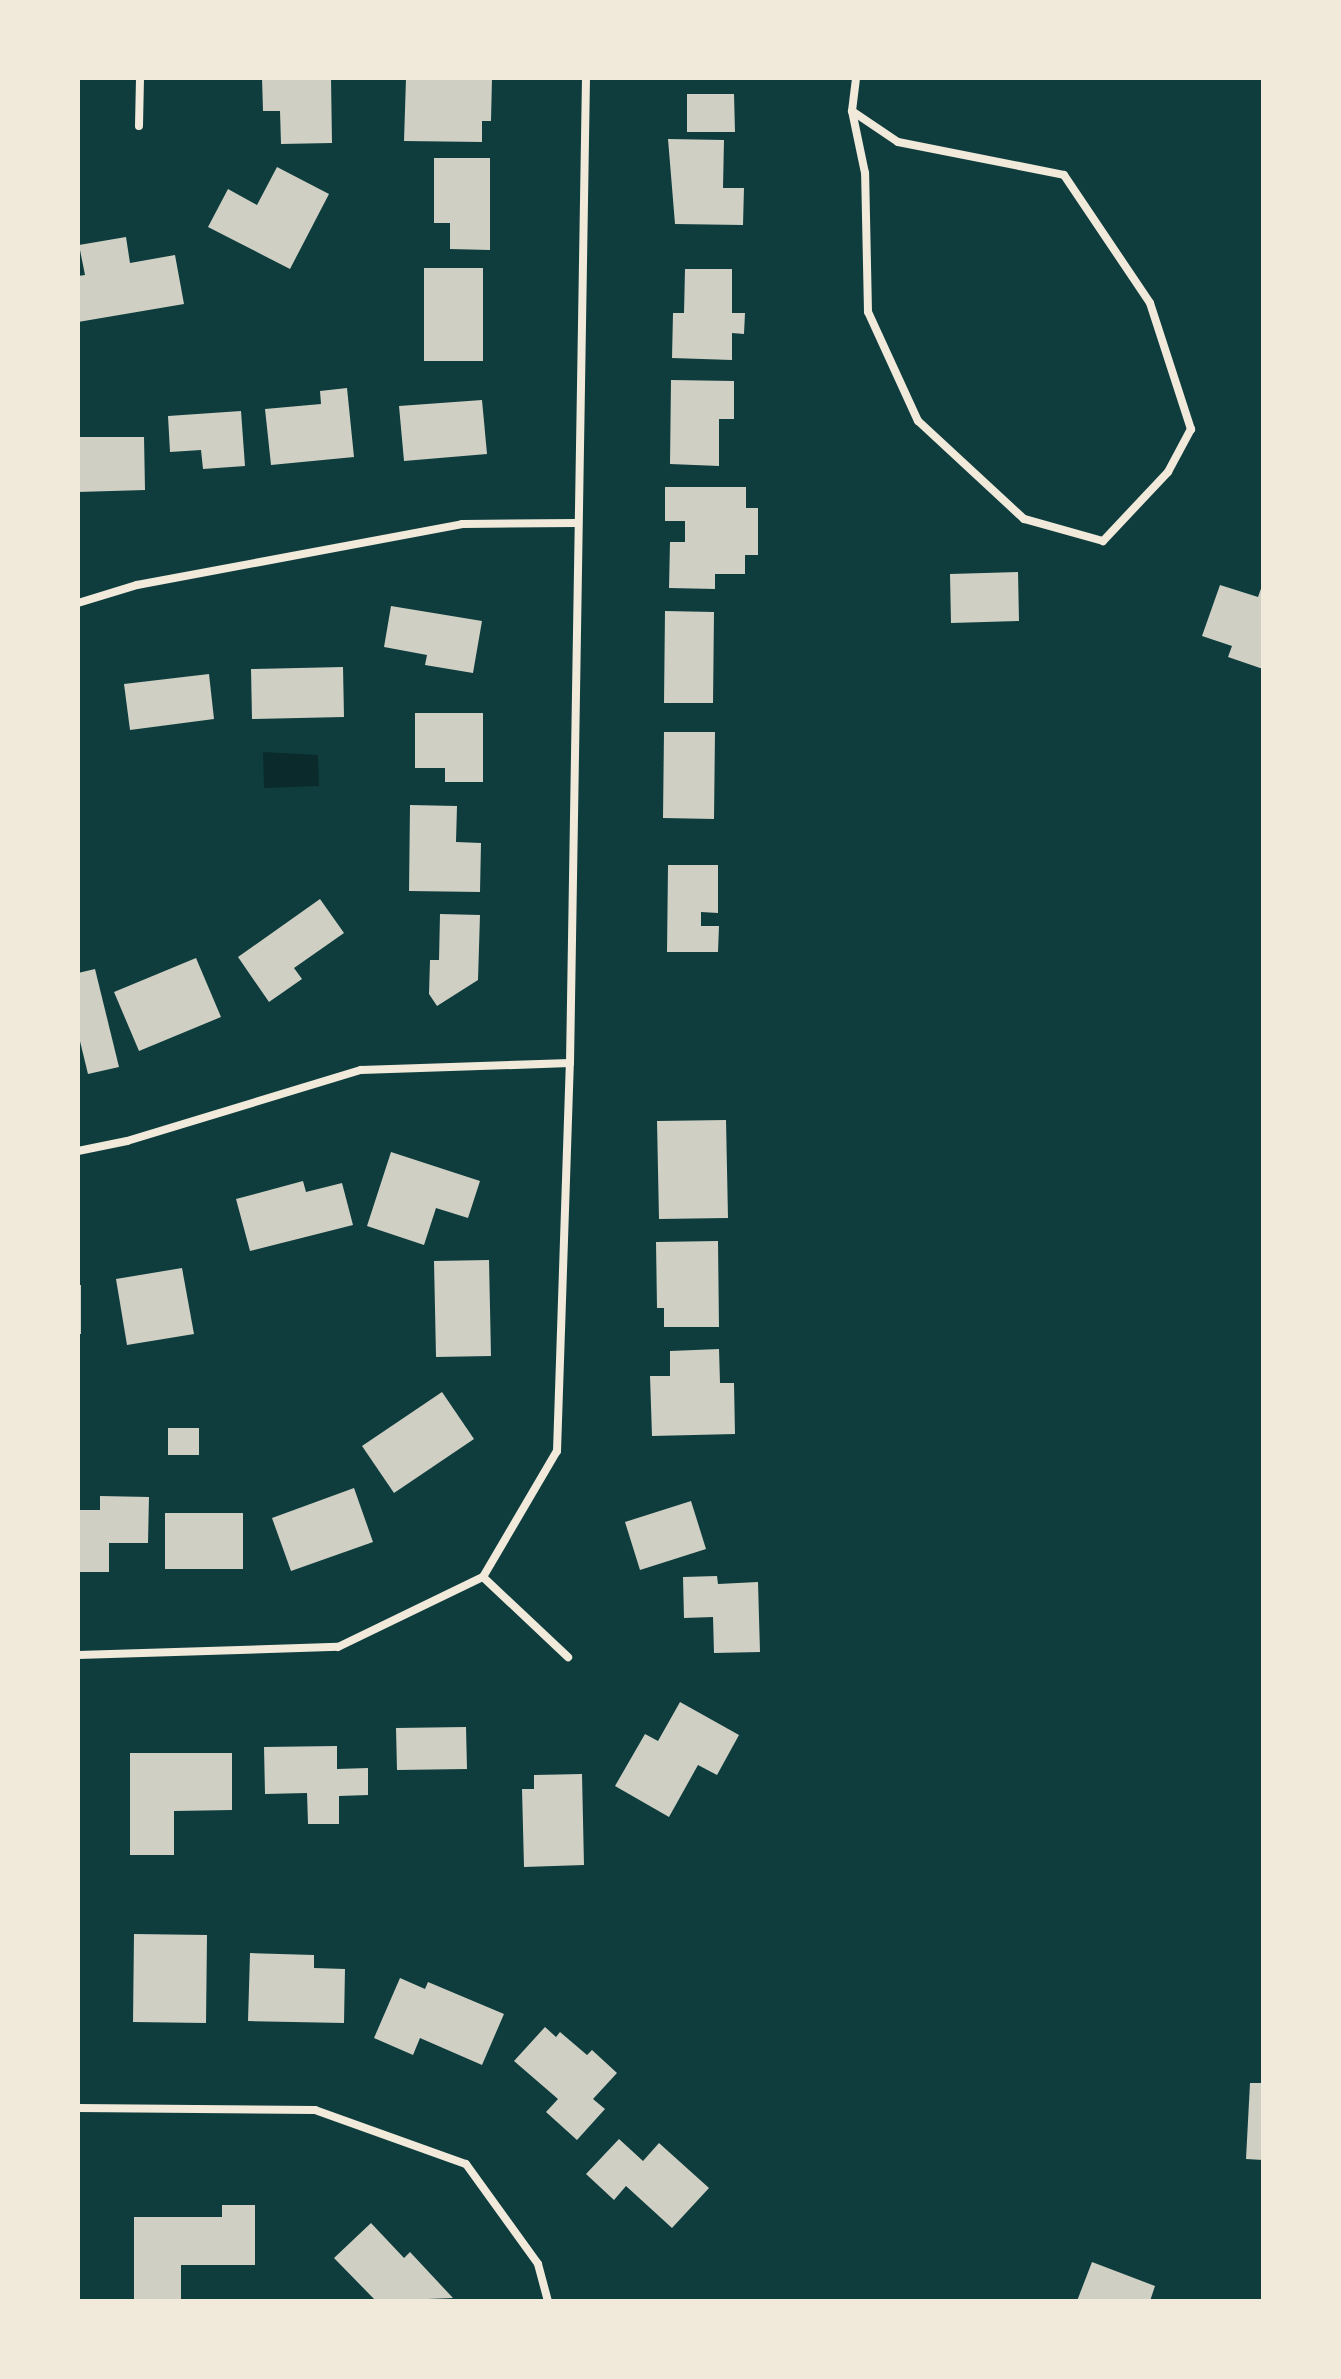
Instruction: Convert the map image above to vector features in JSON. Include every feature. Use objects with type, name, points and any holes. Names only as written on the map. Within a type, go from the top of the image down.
[{"type":"street","points":[[139,126],[140,78]]},
{"type":"street","points":[[78,1655],[338,1647],[483,1577],[557,1451],[570,1063],[586,78]]},
{"type":"street","points":[[852,111],[898,142],[1064,175],[1150,303],[1191,429],[1168,472],[1103,541],[1024,519],[918,421],[868,312],[865,173],[852,111],[856,78]]},
{"type":"street","points":[[78,603],[137,585],[462,524],[577,523]]},
{"type":"street","points":[[78,1151],[127,1141],[361,1070],[570,1063]]},
{"type":"street","points":[[483,1577],[568,1657]]},
{"type":"street","points":[[78,2108],[315,2110],[466,2164],[538,2264],[548,2301]]},
{"type":"water","points":[[263,752],[318,755],[319,786],[264,788]]},
{"type":"building","points":[[262,78],[331,78],[332,143],[281,144],[280,111],[263,111]]},
{"type":"building","points":[[406,78],[492,78],[491,121],[482,121],[482,142],[404,141]]},
{"type":"building","points":[[687,94],[734,94],[735,132],[687,132]]},
{"type":"building","points":[[668,139],[724,140],[723,188],[744,188],[743,225],[675,224]]},
{"type":"building","points":[[434,158],[490,158],[490,250],[450,249],[450,223],[434,223]]},
{"type":"building","points":[[277,167],[329,194],[290,269],[208,227],[228,189],[257,205]]},
{"type":"building","points":[[126,237],[130,263],[175,255],[184,304],[78,322],[78,276],[85,275],[79,245]]},
{"type":"building","points":[[424,268],[483,268],[483,361],[424,361]]},
{"type":"building","points":[[685,269],[732,269],[732,313],[745,313],[744,334],[732,333],[732,360],[672,358],[673,313],[684,313]]},
{"type":"building","points":[[671,380],[734,381],[734,419],[719,419],[719,466],[670,464]]},
{"type":"building","points":[[347,388],[354,457],[271,465],[265,409],[321,404],[320,391]]},
{"type":"building","points":[[482,400],[487,454],[404,461],[399,406]]},
{"type":"building","points":[[241,411],[245,466],[203,469],[201,450],[170,452],[168,416]]},
{"type":"building","points":[[78,437],[144,437],[145,490],[78,492]]},
{"type":"building","points":[[665,487],[746,487],[746,508],[758,508],[758,555],[745,555],[745,574],[715,574],[715,589],[669,588],[670,542],[685,542],[685,521],[665,521]]},
{"type":"building","points":[[1018,572],[1019,621],[951,623],[950,574]]},
{"type":"building","points":[[1263,583],[1263,669],[1228,657],[1232,646],[1202,636],[1220,585],[1258,597]]},
{"type":"building","points":[[391,606],[482,621],[473,673],[425,665],[427,655],[384,647]]},
{"type":"building","points":[[665,611],[714,612],[713,703],[664,703]]},
{"type":"building","points":[[343,667],[344,717],[252,719],[251,669]]},
{"type":"building","points":[[209,674],[214,719],[130,730],[124,684]]},
{"type":"building","points":[[415,713],[483,713],[483,782],[445,782],[445,768],[415,768]]},
{"type":"building","points":[[664,732],[715,732],[714,819],[663,818]]},
{"type":"building","points":[[410,805],[457,806],[456,842],[481,843],[480,892],[409,891]]},
{"type":"building","points":[[668,865],[718,865],[718,913],[701,912],[701,926],[719,926],[718,952],[667,952]]},
{"type":"building","points":[[320,899],[344,933],[294,968],[302,979],[269,1002],[238,957]]},
{"type":"building","points":[[440,914],[480,915],[478,980],[437,1006],[429,994],[430,960],[439,960]]},
{"type":"building","points":[[196,958],[221,1017],[139,1051],[114,992]]},
{"type":"building","points":[[95,969],[119,1067],[88,1074],[78,1033],[78,973]]},
{"type":"building","points":[[726,1120],[728,1218],[659,1219],[657,1121]]},
{"type":"building","points":[[391,1152],[480,1181],[468,1218],[436,1208],[424,1245],[367,1226]]},
{"type":"building","points":[[303,1181],[306,1192],[342,1183],[353,1225],[250,1251],[236,1199]]},
{"type":"building","points":[[718,1241],[719,1327],[664,1327],[664,1308],[657,1308],[656,1242]]},
{"type":"building","points":[[489,1260],[491,1356],[436,1357],[434,1261]]},
{"type":"building","points":[[182,1268],[194,1334],[127,1345],[116,1279]]},
{"type":"building","points":[[78,1285],[81,1285],[81,1334],[78,1334]]},
{"type":"building","points":[[719,1349],[720,1383],[734,1383],[735,1434],[652,1436],[650,1376],[670,1376],[670,1351]]},
{"type":"building","points":[[442,1392],[474,1439],[394,1493],[362,1446]]},
{"type":"building","points":[[168,1428],[199,1428],[199,1455],[168,1455]]},
{"type":"building","points":[[354,1488],[373,1542],[291,1571],[272,1518]]},
{"type":"building","points":[[100,1496],[149,1497],[148,1543],[109,1543],[109,1572],[78,1572],[78,1510],[100,1510]]},
{"type":"building","points":[[691,1501],[706,1549],[640,1570],[625,1522]]},
{"type":"building","points":[[165,1513],[243,1513],[243,1569],[165,1569]]},
{"type":"building","points":[[717,1576],[718,1584],[758,1582],[760,1652],[714,1653],[713,1617],[684,1618],[683,1577]]},
{"type":"building","points":[[680,1702],[739,1735],[717,1775],[698,1765],[669,1817],[615,1786],[645,1734],[658,1741]]},
{"type":"building","points":[[466,1727],[467,1769],[397,1770],[396,1728]]},
{"type":"building","points":[[337,1746],[337,1769],[368,1768],[368,1795],[339,1796],[339,1824],[308,1824],[307,1793],[265,1794],[264,1747]]},
{"type":"building","points":[[130,1753],[232,1753],[232,1810],[174,1811],[174,1855],[130,1855]]},
{"type":"building","points":[[582,1774],[584,1865],[524,1867],[522,1789],[534,1789],[534,1775]]},
{"type":"building","points":[[134,1934],[207,1935],[206,2023],[133,2022]]},
{"type":"building","points":[[250,1953],[314,1955],[314,1968],[345,1969],[344,2023],[248,2021]]},
{"type":"building","points":[[400,1978],[425,1989],[428,1982],[504,2014],[482,2065],[420,2038],[413,2055],[374,2038]]},
{"type":"building","points":[[545,2027],[556,2037],[560,2032],[587,2055],[592,2050],[617,2073],[593,2099],[605,2109],[577,2140],[546,2112],[558,2099],[514,2061]]},
{"type":"building","points":[[1250,2083],[1263,2083],[1263,2160],[1246,2159]]},
{"type":"building","points":[[619,2139],[643,2161],[659,2143],[709,2188],[672,2228],[626,2186],[614,2200],[586,2174]]},
{"type":"building","points":[[222,2205],[255,2205],[255,2265],[181,2265],[181,2301],[134,2301],[134,2217],[222,2217]]},
{"type":"building","points":[[371,2223],[404,2258],[410,2252],[453,2298],[376,2301],[334,2258]]},
{"type":"building","points":[[1092,2262],[1155,2286],[1150,2301],[1077,2301]]}]
